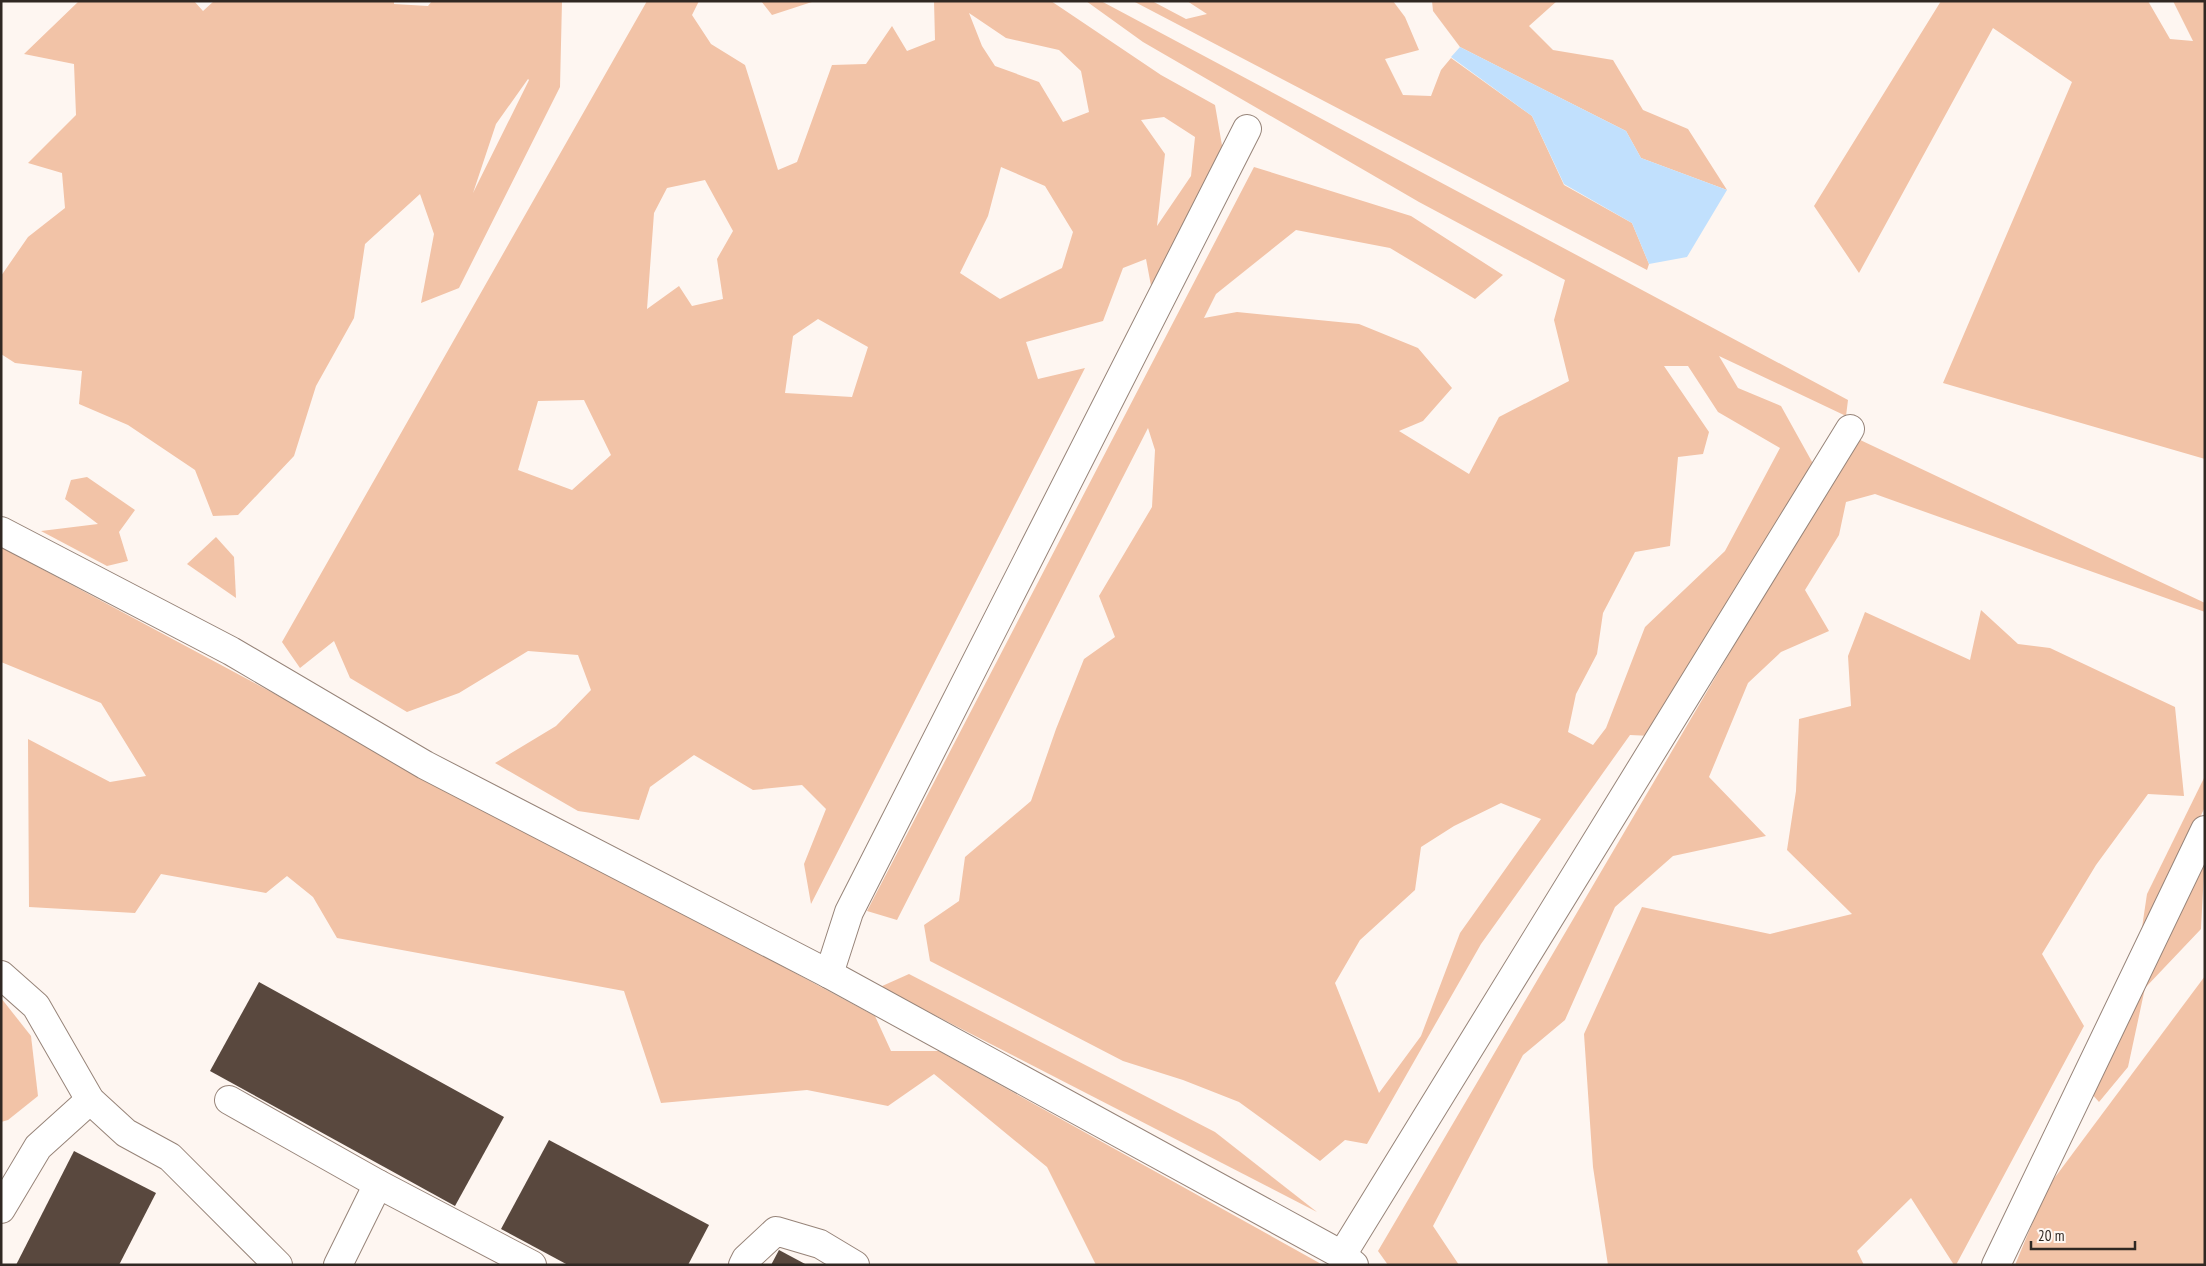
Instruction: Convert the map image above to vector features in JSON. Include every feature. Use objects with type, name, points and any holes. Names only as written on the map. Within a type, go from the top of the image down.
[{"type":"lane","points":[[829,974],[849,912],[1247,129]]},
{"type":"lane","points":[[1,531],[232,651],[425,766],[829,974],[1348,1260],[1850,429]]},
{"type":"lane","points":[[1996,1265],[2205,830]]},
{"type":"lane","points":[[1,975],[36,1006],[90,1100],[126,1133],[170,1157],[278,1265]]},
{"type":"lane","points":[[1,1209],[38,1147],[90,1100]]},
{"type":"lane","points":[[229,1100],[378,1184],[532,1265]]},
{"type":"lane","points":[[338,1265],[378,1184]]},
{"type":"lane","points":[[743,1265],[746,1259],[776,1232],[820,1244],[855,1265]]},
{"type":"shaded area","points":[[79,1],[194,1],[203,11],[214,1],[394,1],[394,4],[428,6],[432,1],[562,1],[560,87],[459,288],[421,303],[434,234],[420,194],[365,244],[354,318],[316,386],[294,456],[238,515],[213,516],[195,470],[128,425],[79,404],[82,371],[15,363],[1,354],[1,276],[28,237],[65,208],[62,173],[28,163],[76,115],[74,64],[24,54]],"holes":[[[529,80],[473,193],[496,124]]]},
{"type":"shaded area","points":[[647,1],[699,1],[692,15],[711,44],[745,65],[778,170],[797,162],[832,65],[866,64],[892,26],[907,51],[935,40],[934,1],[1051,1],[1161,75],[1215,105],[1224,157],[1152,291],[1146,259],[1123,268],[1103,321],[1026,342],[1038,379],[1085,368],[811,904],[804,864],[826,809],[802,785],[753,790],[694,755],[650,787],[639,820],[578,811],[495,763],[556,726],[591,690],[578,655],[528,651],[459,693],[407,712],[350,678],[334,641],[300,668],[282,642]],"holes":[[[969,13],[1006,38],[1059,50],[1081,71],[1089,112],[1063,122],[1039,82],[995,66],[982,46]],[[1164,117],[1195,137],[1191,176],[1157,226],[1165,154],[1141,120]],[[1001,167],[1045,186],[1073,232],[1062,268],[1000,299],[960,273],[988,216]],[[705,180],[733,231],[717,259],[723,299],[692,306],[679,286],[647,309],[654,213],[667,188]],[[818,319],[868,347],[852,397],[785,393],[793,336]],[[584,400],[611,455],[572,490],[518,470],[538,401]]]},
{"type":"shaded area","points":[[761,1],[815,1],[772,15]]},
{"type":"shaded area","points":[[1086,1],[1101,1],[1848,400],[1846,416],[1719,356],[1738,388],[1781,406],[1816,469],[1651,736],[1630,735],[1481,944],[1367,1144],[1345,1140],[1320,1161],[1239,1102],[1183,1080],[1123,1061],[930,961],[924,925],[959,901],[965,857],[1031,801],[1056,729],[1084,659],[1115,637],[1099,596],[1152,507],[1155,450],[1148,428],[897,920],[867,911],[1254,167],[1411,216],[1503,275],[1475,299],[1390,248],[1296,230],[1216,294],[1204,318],[1237,312],[1359,324],[1418,348],[1452,388],[1423,421],[1399,431],[1469,474],[1499,417],[1569,381],[1554,320],[1565,280],[1419,202],[1143,42]],"holes":[[[1664,366],[1688,366],[1718,412],[1780,448],[1725,551],[1645,627],[1606,728],[1593,745],[1568,732],[1576,694],[1597,654],[1603,613],[1635,552],[1670,546],[1678,457],[1703,454],[1709,432]],[[1501,803],[1541,819],[1460,933],[1421,1036],[1379,1093],[1335,983],[1360,940],[1415,890],[1421,847],[1454,826]]]},
{"type":"shaded area","points":[[1133,1],[1152,1],[1186,19],[1207,14],[1187,1],[1393,1],[1405,17],[1419,50],[1385,59],[1403,95],[1431,96],[1441,70],[1451,58],[1532,116],[1564,185],[1632,223],[1649,264],[1647,270]]},
{"type":"shaded area","points":[[1432,1],[1557,1],[1529,26],[1553,50],[1613,60],[1643,110],[1688,129],[1727,190],[1641,158],[1626,131],[1460,47],[1433,11]]},
{"type":"shaded area","points":[[1941,1],[2148,1],[2170,39],[2193,41],[2173,1],[2205,1],[2205,459],[1943,383],[2072,82],[1993,28],[1859,273],[1814,206]]},
{"type":"shaded area","points":[[1856,438],[2205,603],[2205,612],[1875,494],[1846,502],[1839,535],[1805,590],[1829,631],[1781,652],[1748,683],[1709,777],[1766,836],[1673,856],[1615,907],[1565,1020],[1523,1055],[1433,1226],[1459,1265],[1388,1265],[1378,1251]]},
{"type":"shaded area","points":[[87,477],[135,510],[119,532],[128,561],[107,566],[41,531],[98,524],[65,499],[71,480]]},
{"type":"shaded area","points":[[216,537],[234,557],[236,598],[187,564]]},
{"type":"shaded area","points":[[1,547],[875,1016],[891,1051],[939,1051],[1323,1265],[1096,1265],[1047,1167],[934,1074],[888,1106],[807,1090],[661,1103],[624,991],[337,938],[313,897],[287,876],[266,893],[161,874],[135,913],[29,907],[28,739],[110,782],[146,776],[101,703],[1,662]]},
{"type":"shaded area","points":[[1981,610],[2018,644],[2050,648],[2175,707],[2184,796],[2148,794],[2096,865],[2042,954],[2084,1026],[1956,1265],[1954,1265],[1911,1198],[1857,1251],[1864,1265],[1608,1265],[1593,1167],[1584,1034],[1642,907],[1770,934],[1852,914],[1787,850],[1796,791],[1799,719],[1851,706],[1848,656],[1865,612],[1970,660]]},
{"type":"shaded area","points":[[2205,776],[2205,807],[2140,941],[2147,894]]},
{"type":"shaded area","points":[[2205,852],[2201,929],[2145,988],[2128,1067],[2099,1102],[2091,1093]]},
{"type":"shaded area","points":[[909,974],[1215,1132],[1317,1212],[880,987]]},
{"type":"shaded area","points":[[2205,976],[2205,1265],[2015,1265],[2047,1188]]},
{"type":"shaded area","points":[[1,998],[31,1036],[38,1096],[8,1120],[1,1122]]},
{"type":"water","points":[[1460,47],[1626,131],[1641,158],[1727,190],[1687,257],[1649,264],[1632,223],[1564,184],[1532,116],[1451,57]]},
{"type":"building","points":[[259,982],[504,1117],[455,1206],[210,1071]]},
{"type":"building","points":[[549,1140],[709,1225],[688,1265],[568,1265],[501,1229]]},
{"type":"building","points":[[74,1151],[156,1193],[119,1265],[16,1265]]},
{"type":"building","points":[[779,1250],[807,1265],[771,1265]]}]
